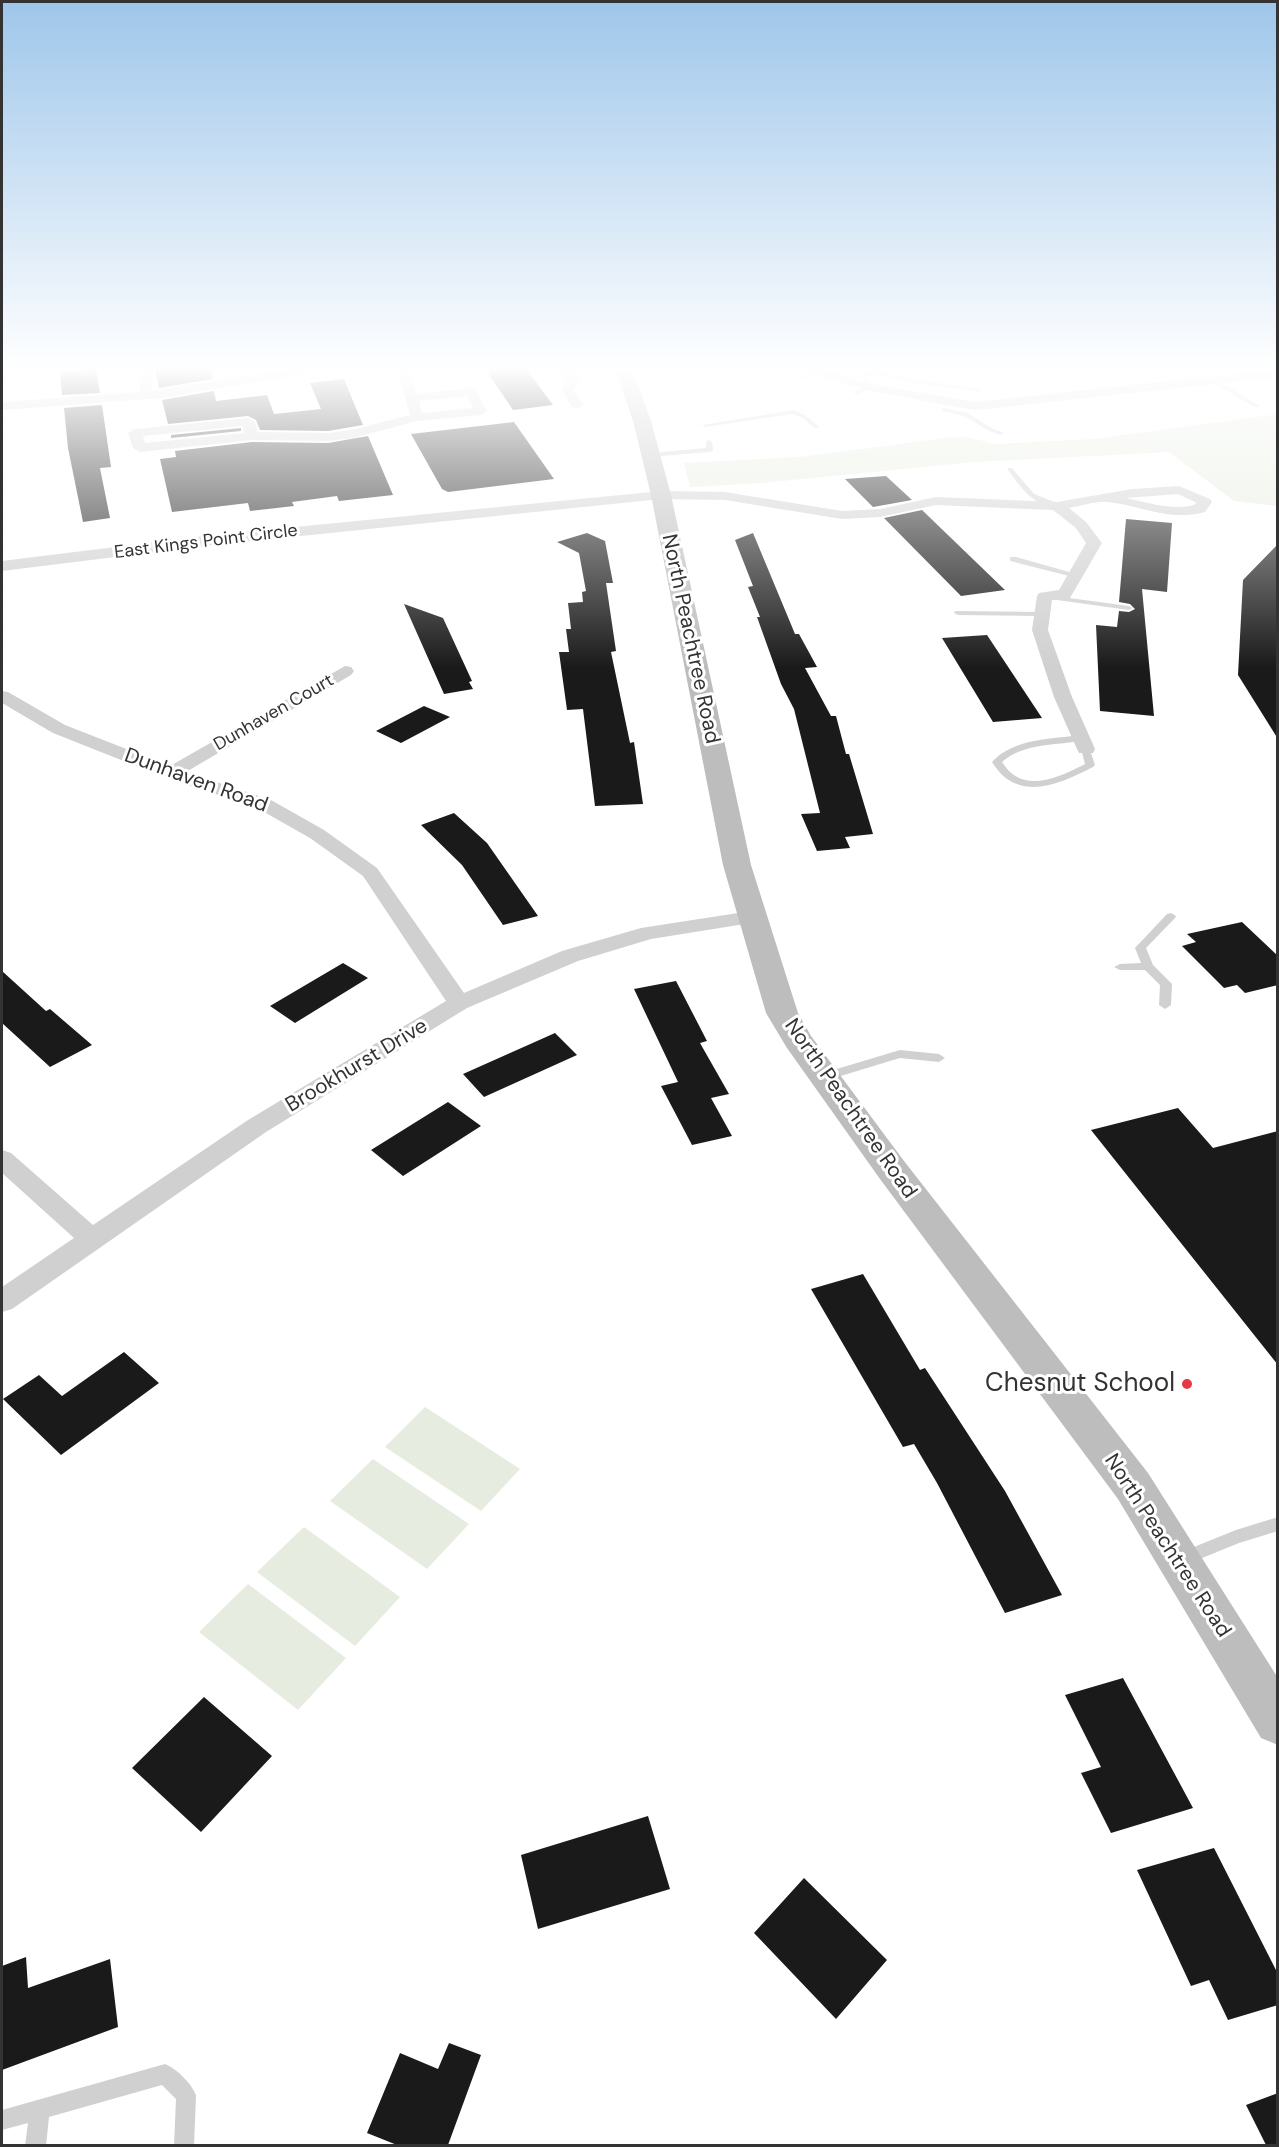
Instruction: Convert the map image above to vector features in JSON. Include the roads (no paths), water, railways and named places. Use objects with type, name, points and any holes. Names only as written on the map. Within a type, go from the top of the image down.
[{"type":"street","name":"North Peachtree Road","points":[[653,467],[718,774],[751,917],[782,1013],[798,1041],[899,1179],[1133,1486],[1278,1722]]},
{"type":"street","name":"East Kings Point Circle","points":[[2,566],[204,541],[661,495],[725,496],[842,514],[880,513],[936,501],[1057,506],[1107,498],[1179,490],[1205,502],[1200,509],[1184,512],[1165,511],[1107,498]]},
{"type":"street","points":[[1057,506],[1081,525],[1094,543],[1064,595],[1045,596],[1040,630],[1063,697],[1084,743]]},
{"type":"street","name":"Dunhaven Court","points":[[171,773],[345,671]]},
{"type":"street","name":"Dunhaven Road","points":[[2,696],[59,729],[171,773],[264,804],[317,834],[370,872],[411,929],[459,1003]]},
{"type":"street","name":"Brookhurst Drive","points":[[2,1301],[257,1126],[459,1003],[570,956],[648,933],[751,917]]},
{"type":"street","points":[[2,1159],[92,1239]]},
{"type":"lane","points":[[1010,469],[1031,496],[1057,506]]},
{"type":"lane","points":[[1014,559],[1076,575]]},
{"type":"lane","points":[[1045,596],[1129,608]]},
{"type":"lane","points":[[958,613],[1043,614]]},
{"type":"lane","points":[[1084,743],[1090,765],[1073,775],[1053,782],[1033,784],[1015,782],[1001,774],[997,762],[1002,756],[1021,748],[1084,743]]},
{"type":"lane","points":[[1165,1005],[1166,984],[1148,966],[1140,948],[1171,916]]},
{"type":"lane","points":[[1120,967],[1148,966]]},
{"type":"lane","points":[[824,1077],[900,1054],[939,1058]]},
{"type":"lane","points":[[1178,1561],[1236,1537],[1278,1524]]},
{"type":"lane","points":[[2,2120],[165,2074],[186,2094],[184,2145]]},
{"type":"lane","points":[[35,2145],[40,2109]]},
{"type":"place","name":"Chesnut School","points":[[1187,1384]]}]
